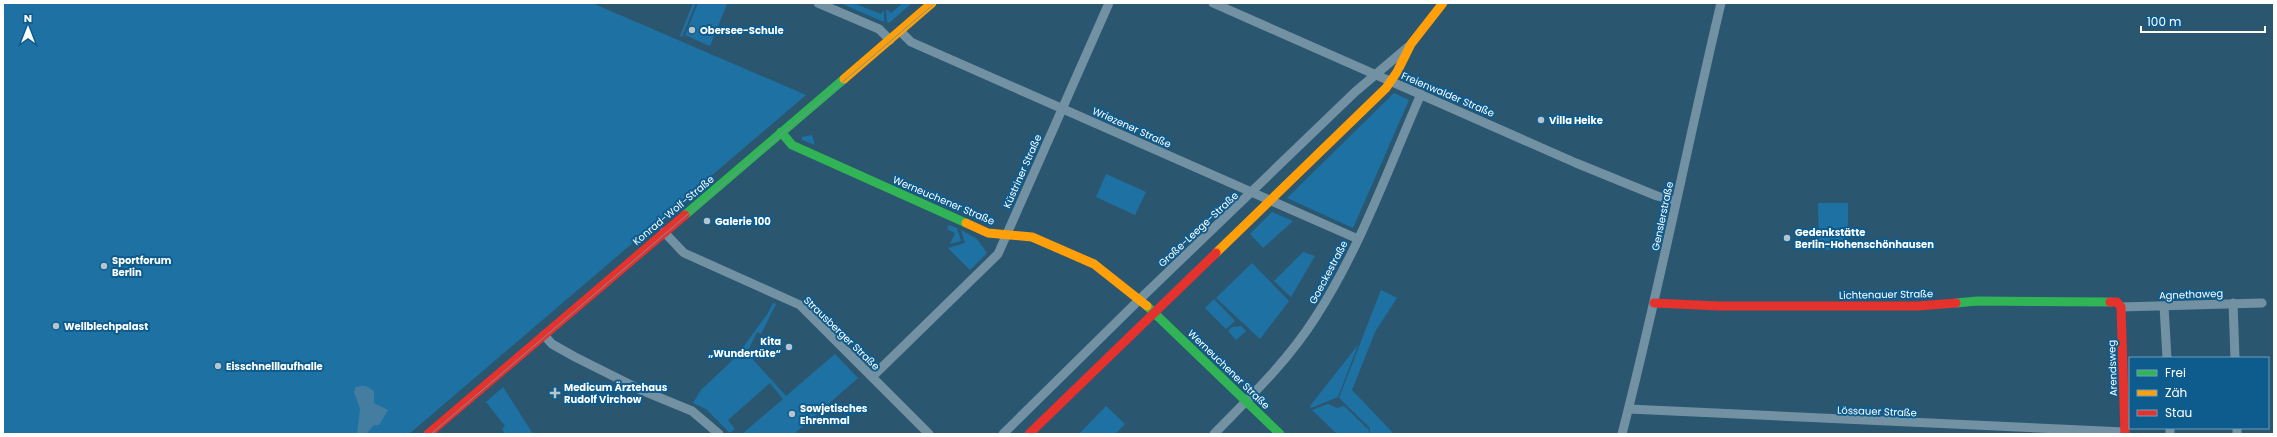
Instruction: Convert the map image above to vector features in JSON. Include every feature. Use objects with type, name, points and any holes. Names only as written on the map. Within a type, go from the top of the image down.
[{"type":"street","points":[[818,3],[879,29],[890,40]]},
{"type":"street","name":"Konrad-Wolf-Straße","points":[[428,434],[932,3]]},
{"type":"street","name":"Küstriner Straße","points":[[872,377],[998,254],[1109,3]]},
{"type":"street","name":"Freienwalder Straße","points":[[1213,3],[1584,166],[1657,196],[1676,201]]},
{"type":"street","name":"Große-Leege-Straße","points":[[1029,434],[1391,82],[1411,44],[1443,3]]},
{"type":"street","name":"Genslerstraße","points":[[1622,434],[1654,303],[1721,3]]},
{"type":"street","name":"Wriezener Straße","points":[[900,31],[911,42],[1358,239]]},
{"type":"street","name":"Große-Leege-Straße","points":[[1003,434],[1140,299],[1375,74],[1411,44]]},
{"type":"street","name":"Goeckestraße","points":[[1214,434],[1283,362],[1315,319],[1338,280],[1358,239],[1421,94]]},
{"type":"street","name":"Werneuchener Straße","points":[[782,132],[792,145],[982,230],[1006,235],[1032,237],[1094,264],[1155,312],[1247,400],[1280,434]]},
{"type":"street","name":"Strausberger Straße","points":[[664,232],[684,253],[800,305],[929,434]]},
{"type":"street","name":"Lichtenauer Straße","points":[[1654,303],[1719,306],[1918,306],[1977,301],[2119,304]]},
{"type":"street","points":[[2233,303],[2235,357]]},
{"type":"street","name":"Agnethaweg","points":[[2119,304],[2164,306],[2262,303]]},
{"type":"street","name":"Arendsweg","points":[[2119,304],[2125,433]]},
{"type":"street","points":[[2164,306],[2167,357]]},
{"type":"street","points":[[544,335],[552,344],[575,357],[635,387],[692,411],[719,434]]},
{"type":"street","name":"Lössauer Straße","points":[[1629,410],[2125,433]]},
{"type":"shaded area","points":[[3,3],[592,3],[806,95],[409,434],[3,434]]},
{"type":"shaded area","points":[[693,3],[696,3],[682,37],[680,36]]},
{"type":"shaded area","points":[[698,3],[727,4],[710,46],[685,35]]},
{"type":"shaded area","points":[[840,3],[853,3],[881,14],[884,10],[884,22]]},
{"type":"shaded area","points":[[903,3],[912,3],[889,23],[887,22],[886,9],[891,13]]},
{"type":"shaded area","points":[[1394,93],[1409,100],[1353,228],[1287,198]]},
{"type":"shaded area","points":[[812,135],[815,145],[802,140],[802,137]]},
{"type":"shaded area","points":[[1106,174],[1146,192],[1135,215],[1096,197]]},
{"type":"shaded area","points":[[929,190],[973,209],[971,213],[927,194]]},
{"type":"shaded area","points":[[1818,203],[1848,203],[1848,250],[1819,250]]},
{"type":"shaded area","points":[[1272,212],[1293,221],[1263,248],[1250,234]]},
{"type":"shaded area","points":[[949,225],[957,228],[961,241],[950,244],[955,233],[947,229]]},
{"type":"shaded area","points":[[961,230],[977,239],[987,253],[970,270],[948,248],[965,243]]},
{"type":"shaded area","points":[[1303,252],[1315,256],[1291,297],[1274,281]]},
{"type":"shaded area","points":[[1252,263],[1289,301],[1260,339],[1216,298]]},
{"type":"shaded area","points":[[1381,290],[1397,298],[1375,332],[1352,390],[1394,434],[1370,434],[1370,428],[1339,398]]},
{"type":"shaded area","points":[[1214,299],[1235,321],[1226,329],[1205,308]]},
{"type":"shaded area","points":[[773,303],[776,304],[761,334],[757,332],[747,353],[786,396],[835,354],[858,378],[794,434],[742,434],[783,399],[770,383],[728,420],[735,429],[730,433],[706,409],[693,403],[701,390],[736,357],[768,313]]},
{"type":"shaded area","points":[[1241,326],[1246,331],[1236,340],[1228,331],[1232,327]]},
{"type":"shaded area","points":[[1358,345],[1338,397],[1311,408],[1310,406]]},
{"type":"shaded area","points":[[366,386],[374,391],[374,403],[388,410],[379,425],[374,425],[366,434],[357,434],[360,409],[354,392],[356,387]]},
{"type":"shaded area","points":[[503,387],[533,434],[505,434],[502,429],[505,426],[486,402]]},
{"type":"shaded area","points":[[1328,404],[1337,408],[1344,406],[1369,430],[1369,434],[1337,434],[1312,410]]},
{"type":"shaded area","points":[[1106,406],[1125,424],[1115,434],[1079,434]]},
{"type":"tram line","points":[[431,434],[935,3]]},
{"type":"traffic: fast","points":[[685,215],[844,79]]},
{"type":"traffic: fast","points":[[781,132],[792,145],[966,223]]},
{"type":"traffic: fast","points":[[1956,303],[1977,301],[2110,302]]},
{"type":"traffic: fast","points":[[1147,306],[1280,434]]},
{"type":"traffic: slow","points":[[844,79],[932,3]]},
{"type":"traffic: slow","points":[[1216,253],[1386,88],[1397,72],[1411,44],[1443,3]]},
{"type":"traffic: slow","points":[[966,223],[988,233],[1032,237],[1094,264],[1147,306]]},
{"type":"traffic: jam","points":[[428,434],[685,215]]},
{"type":"traffic: jam","points":[[1029,434],[1216,253]]},
{"type":"traffic: jam","points":[[2110,302],[2117,302],[2121,307],[2125,434]]},
{"type":"traffic: jam","points":[[1654,303],[1719,306],[1918,306],[1956,303]]},
{"type":"place","name":"Obersee-Schule","points":[[692,30]]},
{"type":"place","name":"Villa Heike","points":[[1541,120]]},
{"type":"place","name":"Galerie 100","points":[[707,221]]},
{"type":"place","name":"Gedenkstätte Berlin-Hohenschönhausen","points":[[1787,238]]},
{"type":"place","name":"Sportforum Berlin","points":[[104,266]]},
{"type":"place","name":"Wellblechpalast","points":[[56,326]]},
{"type":"place","name":"Kita „Wundertüte“","points":[[789,347]]},
{"type":"place","name":"Eisschnelllaufhalle","points":[[218,366]]},
{"type":"place","name":"Medicum Ärztehaus Rudolf Virchow","points":[[555,393]]},
{"type":"place","name":"Sowjetisches Ehrenmal","points":[[792,414]]}]
